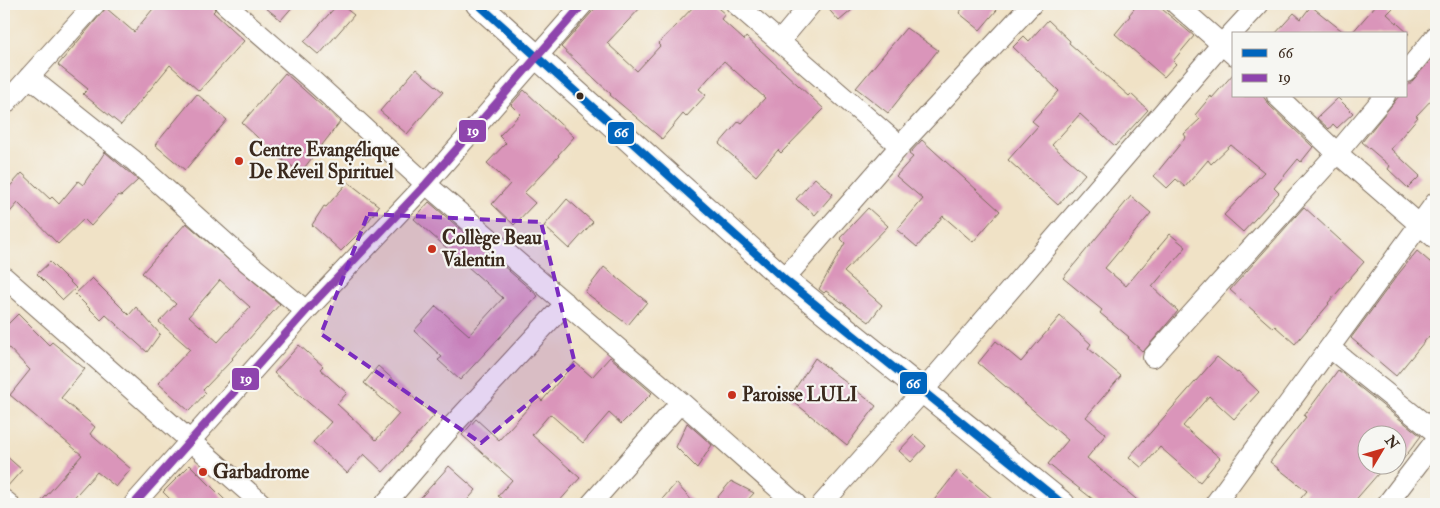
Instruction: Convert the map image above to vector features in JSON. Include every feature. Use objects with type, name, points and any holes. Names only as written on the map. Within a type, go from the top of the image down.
[{"type":"street","points":[[4,105],[95,4]]},
{"type":"street","points":[[225,4],[426,184],[566,303],[796,504]]},
{"type":"street","points":[[478,4],[784,279],[1063,504]]},
{"type":"street","points":[[134,504],[189,440],[306,311],[426,184],[583,4]]},
{"type":"street","points":[[736,4],[780,40],[900,146]]},
{"type":"street","points":[[780,40],[811,4]]},
{"type":"street","points":[[784,279],[900,146],[1032,4]]},
{"type":"street","points":[[822,504],[1228,50],[1176,4]]},
{"type":"street","points":[[1240,32],[1259,4]]},
{"type":"street","points":[[1408,70],[1436,36]]},
{"type":"street","points":[[29,78],[132,160],[239,255],[306,311]]},
{"type":"street","points":[[1279,98],[1337,153],[1436,239]]},
{"type":"street","points":[[1153,357],[1384,98]]},
{"type":"street","points":[[1215,504],[1330,348],[1418,224],[1436,202]]},
{"type":"street","points":[[4,277],[262,504]]},
{"type":"street","points":[[384,504],[452,426],[566,303]]},
{"type":"street","points":[[1330,348],[1436,433]]},
{"type":"street","points":[[591,504],[680,402]]},
{"type":"street","points":[[1387,504],[1436,440]]},
{"type":"street","points":[[4,500],[8,504]]},
{"type":"highlighted area","points":[[368,214],[541,222],[575,364],[481,443],[321,334]]},
{"type":"building","points":[[157,4],[213,4],[215,10],[213,12],[244,41],[199,91],[170,65],[121,125],[83,94],[88,89],[58,65],[106,8],[134,32]]},
{"type":"building","points":[[261,4],[295,4],[281,20]]},
{"type":"building","points":[[338,4],[354,15],[319,55],[304,42]]},
{"type":"building","points":[[599,4],[644,4],[607,43],[637,71],[660,46],[658,44],[696,4],[713,4],[725,14],[721,19],[744,40],[746,37],[824,109],[781,153],[778,150],[756,176],[719,144],[739,121],[742,123],[765,98],[724,61],[699,89],[706,95],[686,117],[683,114],[662,139],[610,95],[561,47]]},
{"type":"building","points":[[824,4],[859,4],[839,21]]},
{"type":"building","points":[[966,4],[1002,4],[980,30],[959,13]]},
{"type":"building","points":[[1138,4],[1156,4],[1194,36],[1173,61],[1176,64],[1164,77],[1115,34]]},
{"type":"building","points":[[1377,4],[1397,4],[1387,14],[1407,32],[1353,32]]},
{"type":"building","points":[[1311,6],[1344,32],[1277,32],[1294,13],[1301,19]]},
{"type":"building","points":[[1048,20],[1070,41],[1069,43],[1129,96],[1131,94],[1148,110],[1115,146],[1080,114],[1052,145],[1085,174],[1058,205],[1008,160],[1038,126],[1032,121],[1059,91],[1013,47],[1024,36],[1029,41]]},
{"type":"building","points":[[906,28],[938,50],[888,113],[856,88]]},
{"type":"building","points":[[1436,54],[1436,95],[1416,116],[1418,117],[1391,149],[1420,176],[1408,188],[1388,169],[1390,166],[1362,142],[1397,98],[1408,98],[1408,86]]},
{"type":"building","points":[[416,69],[443,92],[407,134],[380,111]]},
{"type":"building","points":[[285,73],[340,122],[301,172],[270,152],[271,150],[242,123]]},
{"type":"building","points":[[1232,75],[1232,98],[1264,98],[1269,105],[1313,147],[1301,162],[1298,159],[1274,188],[1279,193],[1243,232],[1224,215],[1264,172],[1231,145],[1211,164],[1208,160],[1185,187],[1176,179],[1167,188],[1154,176],[1186,137],[1184,134],[1200,119],[1195,115],[1211,96],[1212,98]]},
{"type":"building","points":[[524,90],[574,137],[524,193],[535,203],[514,225],[492,204],[510,184],[487,163],[506,143],[499,136],[520,114],[511,105]]},
{"type":"building","points":[[197,94],[227,120],[185,170],[155,145]]},
{"type":"building","points":[[1338,98],[1353,113],[1337,128],[1333,124],[1329,129],[1317,118]]},
{"type":"building","points":[[922,140],[1000,211],[973,242],[943,216],[917,247],[897,230],[923,199],[896,176],[913,157],[909,154]]},
{"type":"building","points":[[105,152],[138,180],[121,196],[119,195],[91,226],[84,219],[58,244],[18,203],[4,219],[4,193],[22,173],[50,199],[52,197],[59,204],[78,181],[83,185]]},
{"type":"building","points":[[815,178],[833,194],[815,215],[796,199]]},
{"type":"building","points":[[348,182],[379,206],[363,229],[341,251],[312,225],[324,206],[326,207]]},
{"type":"building","points":[[1131,196],[1151,213],[1105,268],[1126,286],[1170,234],[1186,247],[1152,287],[1178,311],[1143,352],[1129,337],[1100,313],[1102,310],[1063,278]]},
{"type":"building","points":[[567,199],[593,222],[569,249],[544,226]]},
{"type":"building","points":[[429,202],[538,296],[460,380],[438,360],[442,357],[414,331],[436,306],[469,335],[503,298],[414,219]]},
{"type":"building","points":[[1304,207],[1364,262],[1295,344],[1275,326],[1273,328],[1230,290]]},
{"type":"building","points":[[868,208],[888,226],[844,272],[882,305],[869,322],[826,291],[824,293],[819,289],[845,243],[840,238]]},
{"type":"building","points":[[186,223],[280,304],[233,359],[203,390],[206,393],[189,411],[158,383],[190,349],[159,322],[176,304],[142,273]],"holes":[[[220,280],[250,307],[218,342],[189,316]]]},
{"type":"building","points":[[1417,251],[1436,267],[1436,342],[1429,336],[1396,376],[1351,338]]},
{"type":"building","points":[[50,262],[76,288],[63,300],[37,274]]},
{"type":"building","points":[[604,267],[647,302],[628,325],[585,292]]},
{"type":"building","points":[[92,278],[129,315],[136,307],[160,334],[147,352],[106,315],[101,320],[75,294]]},
{"type":"building","points":[[18,314],[49,345],[52,342],[85,369],[61,398],[95,427],[90,434],[131,469],[116,487],[97,472],[68,504],[39,504],[82,455],[10,395],[30,370],[4,343],[4,328]]},
{"type":"building","points":[[1060,316],[1091,344],[1088,348],[1121,376],[1086,417],[1106,434],[1087,458],[1142,504],[1099,504],[1048,464],[1068,440],[978,363],[996,341],[1021,362]]},
{"type":"building","points":[[299,345],[323,366],[320,369],[347,393],[337,404],[376,440],[399,414],[364,383],[378,366],[434,416],[383,472],[364,454],[347,473],[313,442],[331,422],[274,373]]},
{"type":"building","points":[[610,357],[652,393],[621,424],[609,413],[583,443],[550,414],[532,435],[580,478],[557,504],[508,504],[498,496],[512,480],[462,435],[476,419],[499,440],[538,397],[542,401],[575,362],[592,377]]},
{"type":"building","points":[[1217,357],[1238,372],[1259,392],[1234,419],[1209,396],[1183,426],[1220,458],[1200,482],[1160,447],[1142,468],[1129,457]]},
{"type":"building","points":[[815,358],[876,406],[847,445],[789,398]]},
{"type":"building","points":[[1338,370],[1421,436],[1408,453],[1408,426],[1358,426],[1358,476],[1376,476],[1352,504],[1296,504],[1307,491],[1270,462],[1306,417],[1304,416]]},
{"type":"building","points":[[687,423],[712,445],[697,468],[676,447]]},
{"type":"building","points":[[914,435],[926,446],[911,462],[899,451]]},
{"type":"building","points":[[4,454],[22,470],[6,488],[4,488]]},
{"type":"building","points":[[190,465],[229,504],[175,504],[163,492]]},
{"type":"building","points":[[449,466],[476,490],[464,504],[415,504]]},
{"type":"building","points":[[958,470],[999,504],[931,504]]},
{"type":"building","points":[[731,481],[754,493],[744,504],[712,504]]},
{"type":"building","points":[[676,483],[695,504],[658,504]]},
{"type":"transit line","name":"66","points":[[478,4],[784,279],[1063,504]]},
{"type":"transit line","name":"19","points":[[134,504],[306,311],[426,184],[583,4]]},
{"type":"place","name":"Centre Evangélique De Réveil Spirituel","points":[[239,161]]},
{"type":"place","name":"Collège Beau Valentin","points":[[432,249]]},
{"type":"place","name":"Paroisse LULI","points":[[732,395]]},
{"type":"place","name":"Garbadrome","points":[[203,472]]}]
